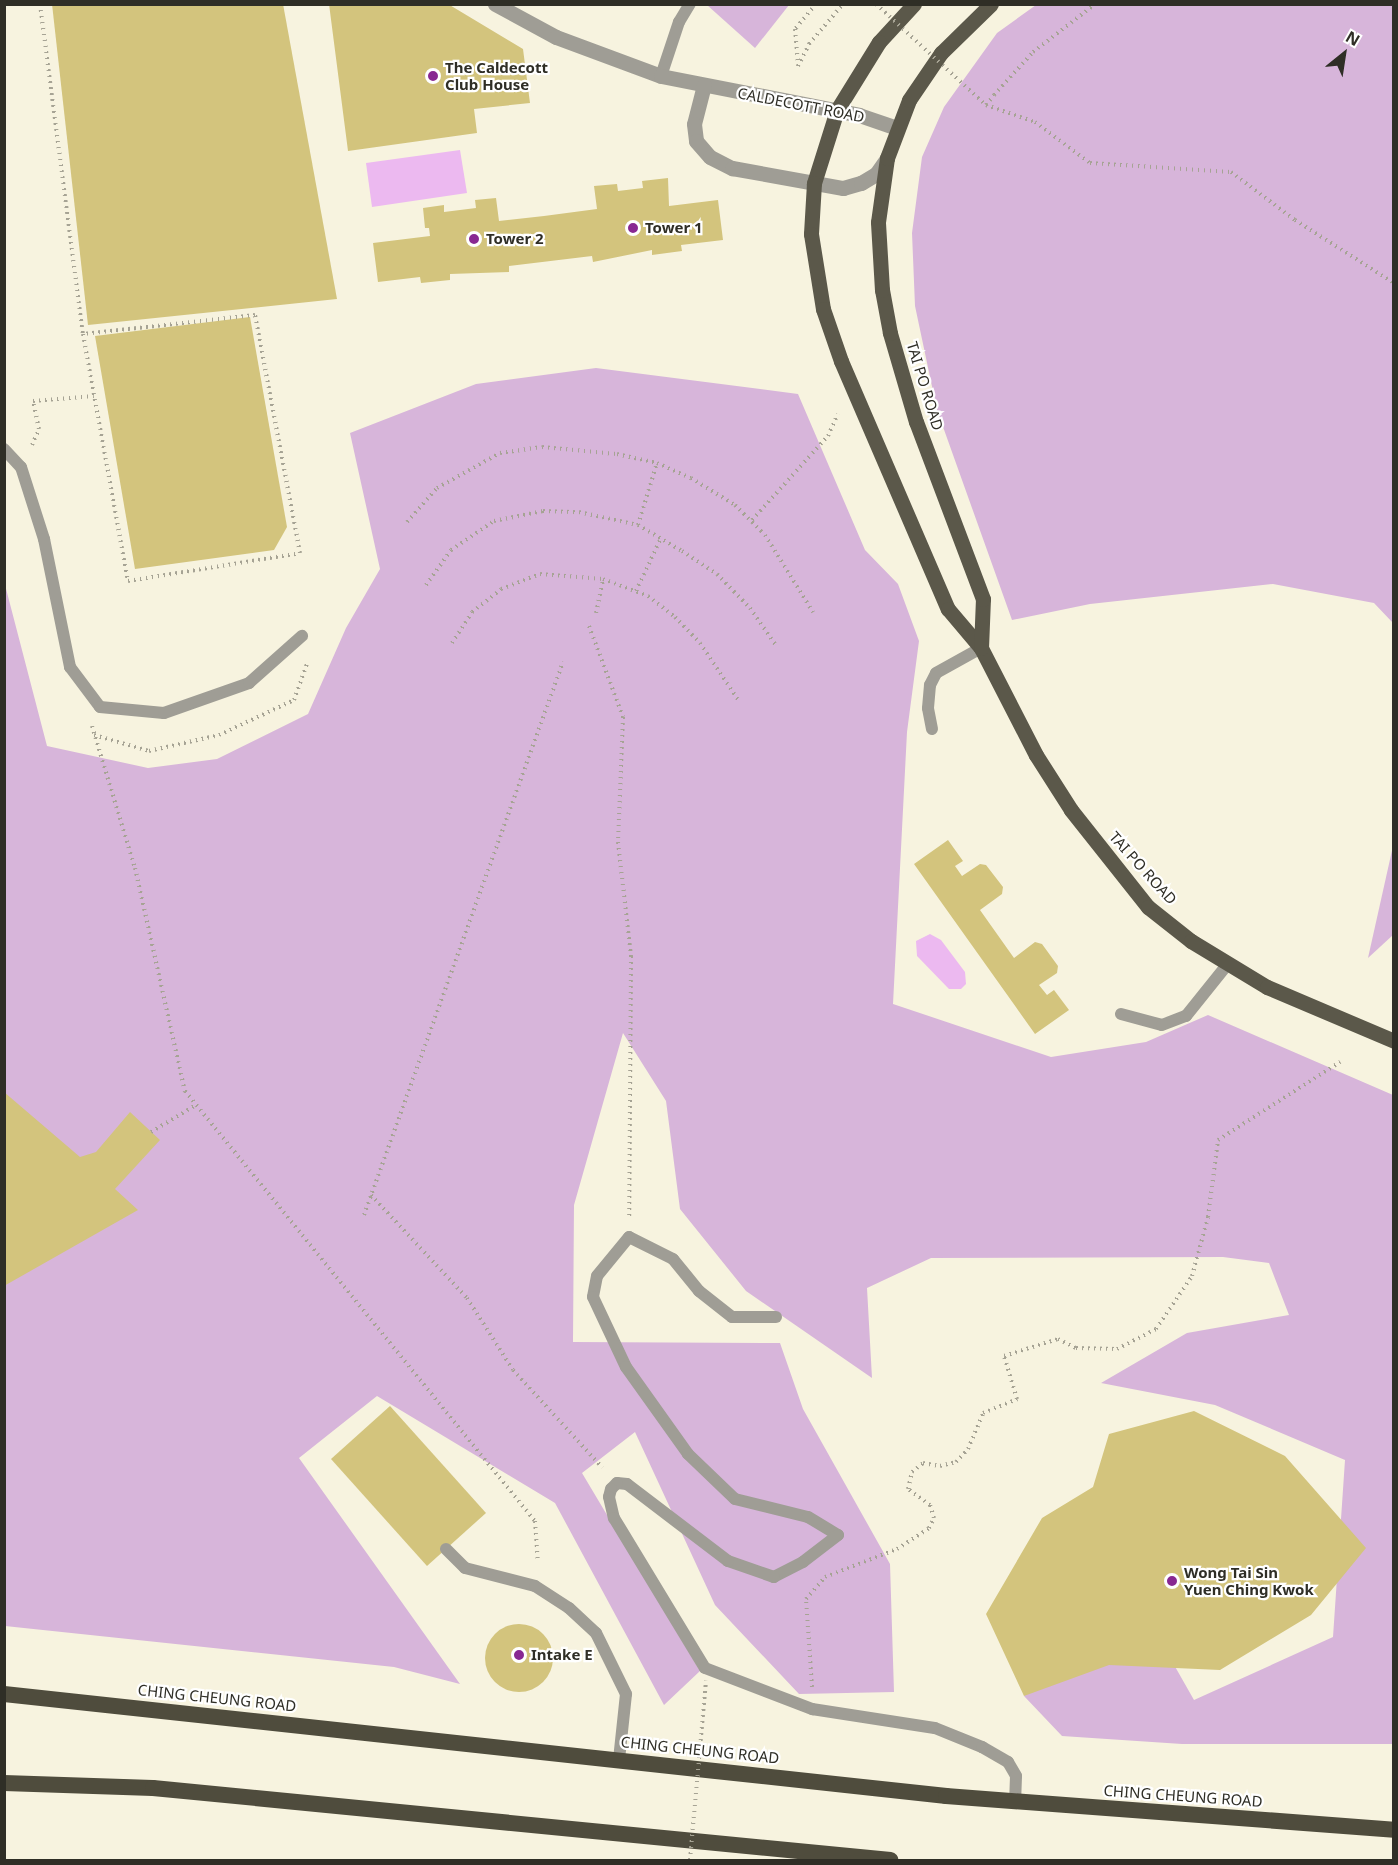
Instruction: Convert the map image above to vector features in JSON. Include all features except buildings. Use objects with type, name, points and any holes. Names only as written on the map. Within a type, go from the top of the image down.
[{"type":"highway","name":"CHING CHEUNG ROAD","points":[[4,1694],[1015,1802],[1394,1830]]},
{"type":"highway","points":[[4,1783],[153,1788],[890,1860]]},
{"type":"main road","name":"TAI PO ROAD","points":[[914,4],[879,42],[837,110],[814,183],[811,234],[815,271],[841,362],[948,609],[981,648],[1036,755],[1114,868],[1148,906],[1227,965],[1313,1010],[1394,1041]]},
{"type":"main road","name":"TAI PO ROAD","points":[[981,648],[983,599],[920,433],[890,333],[882,290],[878,222],[887,158],[896,128],[909,100],[941,53],[991,4]]},
{"type":"street","name":"CALDECOTT ROAD","points":[[495,4],[556,38],[661,76],[837,110],[896,128]]},
{"type":"street","points":[[704,85],[694,124],[696,141],[710,157],[732,168],[843,188],[861,183],[876,174],[887,158]]},
{"type":"lane","points":[[661,76],[679,22],[690,4]]},
{"type":"lane","points":[[4,449],[21,467],[44,539],[70,667],[100,707],[164,713],[249,683],[302,636]]},
{"type":"lane","points":[[932,729],[928,708],[930,685],[936,673],[981,648]]},
{"type":"lane","points":[[1122,1014],[1162,1025],[1186,1016],[1227,965]]},
{"type":"lane","points":[[776,1317],[732,1317],[699,1291],[673,1259],[629,1238],[597,1276],[593,1297],[626,1367],[688,1454],[735,1498],[808,1517],[838,1535],[803,1562],[774,1576],[728,1561],[662,1507],[627,1484],[617,1483],[609,1497],[614,1518],[705,1668],[812,1709],[935,1728],[982,1747],[1008,1762],[1016,1776],[1015,1802]]},
{"type":"lane","points":[[446,1549],[465,1568],[535,1586],[569,1608],[596,1633],[614,1664],[626,1694],[619,1760]]},
{"type":"path","points":[[40,4],[83,334],[128,581],[300,554],[255,313],[83,334]]},
{"type":"path","points":[[816,4],[795,29],[798,66],[809,44],[843,4]]},
{"type":"path","points":[[876,4],[986,105],[1035,122],[1090,162],[1231,172],[1294,220],[1394,283]]},
{"type":"path","points":[[986,105],[1033,52],[1095,4]]},
{"type":"path","points":[[21,467],[39,429],[33,401],[94,396]]},
{"type":"path","points":[[752,520],[828,436],[841,410]]},
{"type":"path","points":[[407,522],[437,488],[470,466],[500,453],[542,447],[576,449],[657,463],[726,499],[752,520],[813,612]]},
{"type":"path","points":[[638,525],[657,463]]},
{"type":"path","points":[[426,585],[451,550],[495,521],[543,511],[579,513],[638,525],[717,574],[750,608],[777,647]]},
{"type":"path","points":[[636,591],[660,540]]},
{"type":"path","points":[[452,643],[472,612],[501,589],[540,574],[603,579],[636,591],[675,617],[700,643],[739,701]]},
{"type":"path","points":[[596,613],[603,579]]},
{"type":"path","points":[[589,626],[623,717],[618,842],[631,956],[629,1238]]},
{"type":"path","points":[[364,1215],[562,662]]},
{"type":"path","points":[[91,723],[135,868],[185,1091],[535,1521],[538,1569],[535,1586]]},
{"type":"path","points":[[812,1709],[806,1599],[825,1577],[897,1549],[929,1528],[934,1518],[930,1505],[908,1489],[912,1472],[923,1463],[940,1466],[956,1462],[968,1449],[983,1413],[1017,1399],[1004,1356],[1058,1339],[1076,1348],[1118,1349],[1156,1329],[1192,1276],[1208,1217],[1218,1140],[1340,1062]]},
{"type":"path","points":[[151,1132],[196,1105]]},
{"type":"path","points":[[371,1196],[467,1298],[513,1370],[617,1483]]},
{"type":"path","points":[[690,1860],[706,1681]]},
{"type":"shaded area","points":[[707,5],[789,5],[755,48]]},
{"type":"shaded area","points":[[1036,5],[1393,5],[1393,623],[1374,603],[1273,584],[1090,604],[1012,620],[937,410],[915,306],[912,233],[922,157],[944,107],[997,33]]},
{"type":"shaded area","points":[[460,150],[467,193],[372,207],[366,163]]},
{"type":"shaded area","points":[[596,368],[798,394],[865,550],[898,584],[919,641],[907,732],[893,1004],[1051,1057],[1146,1042],[1208,1015],[1393,1095],[1393,1744],[1182,1744],[1062,1736],[1024,1696],[1144,1612],[1194,1700],[1333,1637],[1345,1460],[1215,1405],[1101,1383],[1187,1333],[1289,1315],[1269,1263],[1223,1257],[931,1258],[867,1288],[872,1378],[746,1291],[680,1209],[666,1101],[623,1033],[574,1205],[573,1342],[780,1343],[803,1409],[890,1564],[894,1692],[799,1694],[715,1605],[635,1432],[582,1473],[700,1671],[664,1705],[555,1503],[377,1396],[299,1458],[460,1684],[394,1667],[5,1626],[4,581],[47,746],[148,768],[217,759],[308,714],[346,628],[380,569],[350,433],[476,384]]},
{"type":"shaded area","points":[[1393,846],[1393,935],[1368,958]]},
{"type":"shaded area","points":[[930,934],[941,940],[965,972],[966,984],[961,989],[949,989],[917,956],[916,941]]},
{"type":"place","name":"The Caldecott Club House","points":[[433,76]]},
{"type":"place","name":"Tower 1","points":[[633,228]]},
{"type":"place","name":"Tower 2","points":[[474,239]]},
{"type":"place","name":"Wong Tai Sin Yuen Ching Kwok","points":[[1172,1581]]},
{"type":"place","name":"Intake E","points":[[519,1655]]}]
